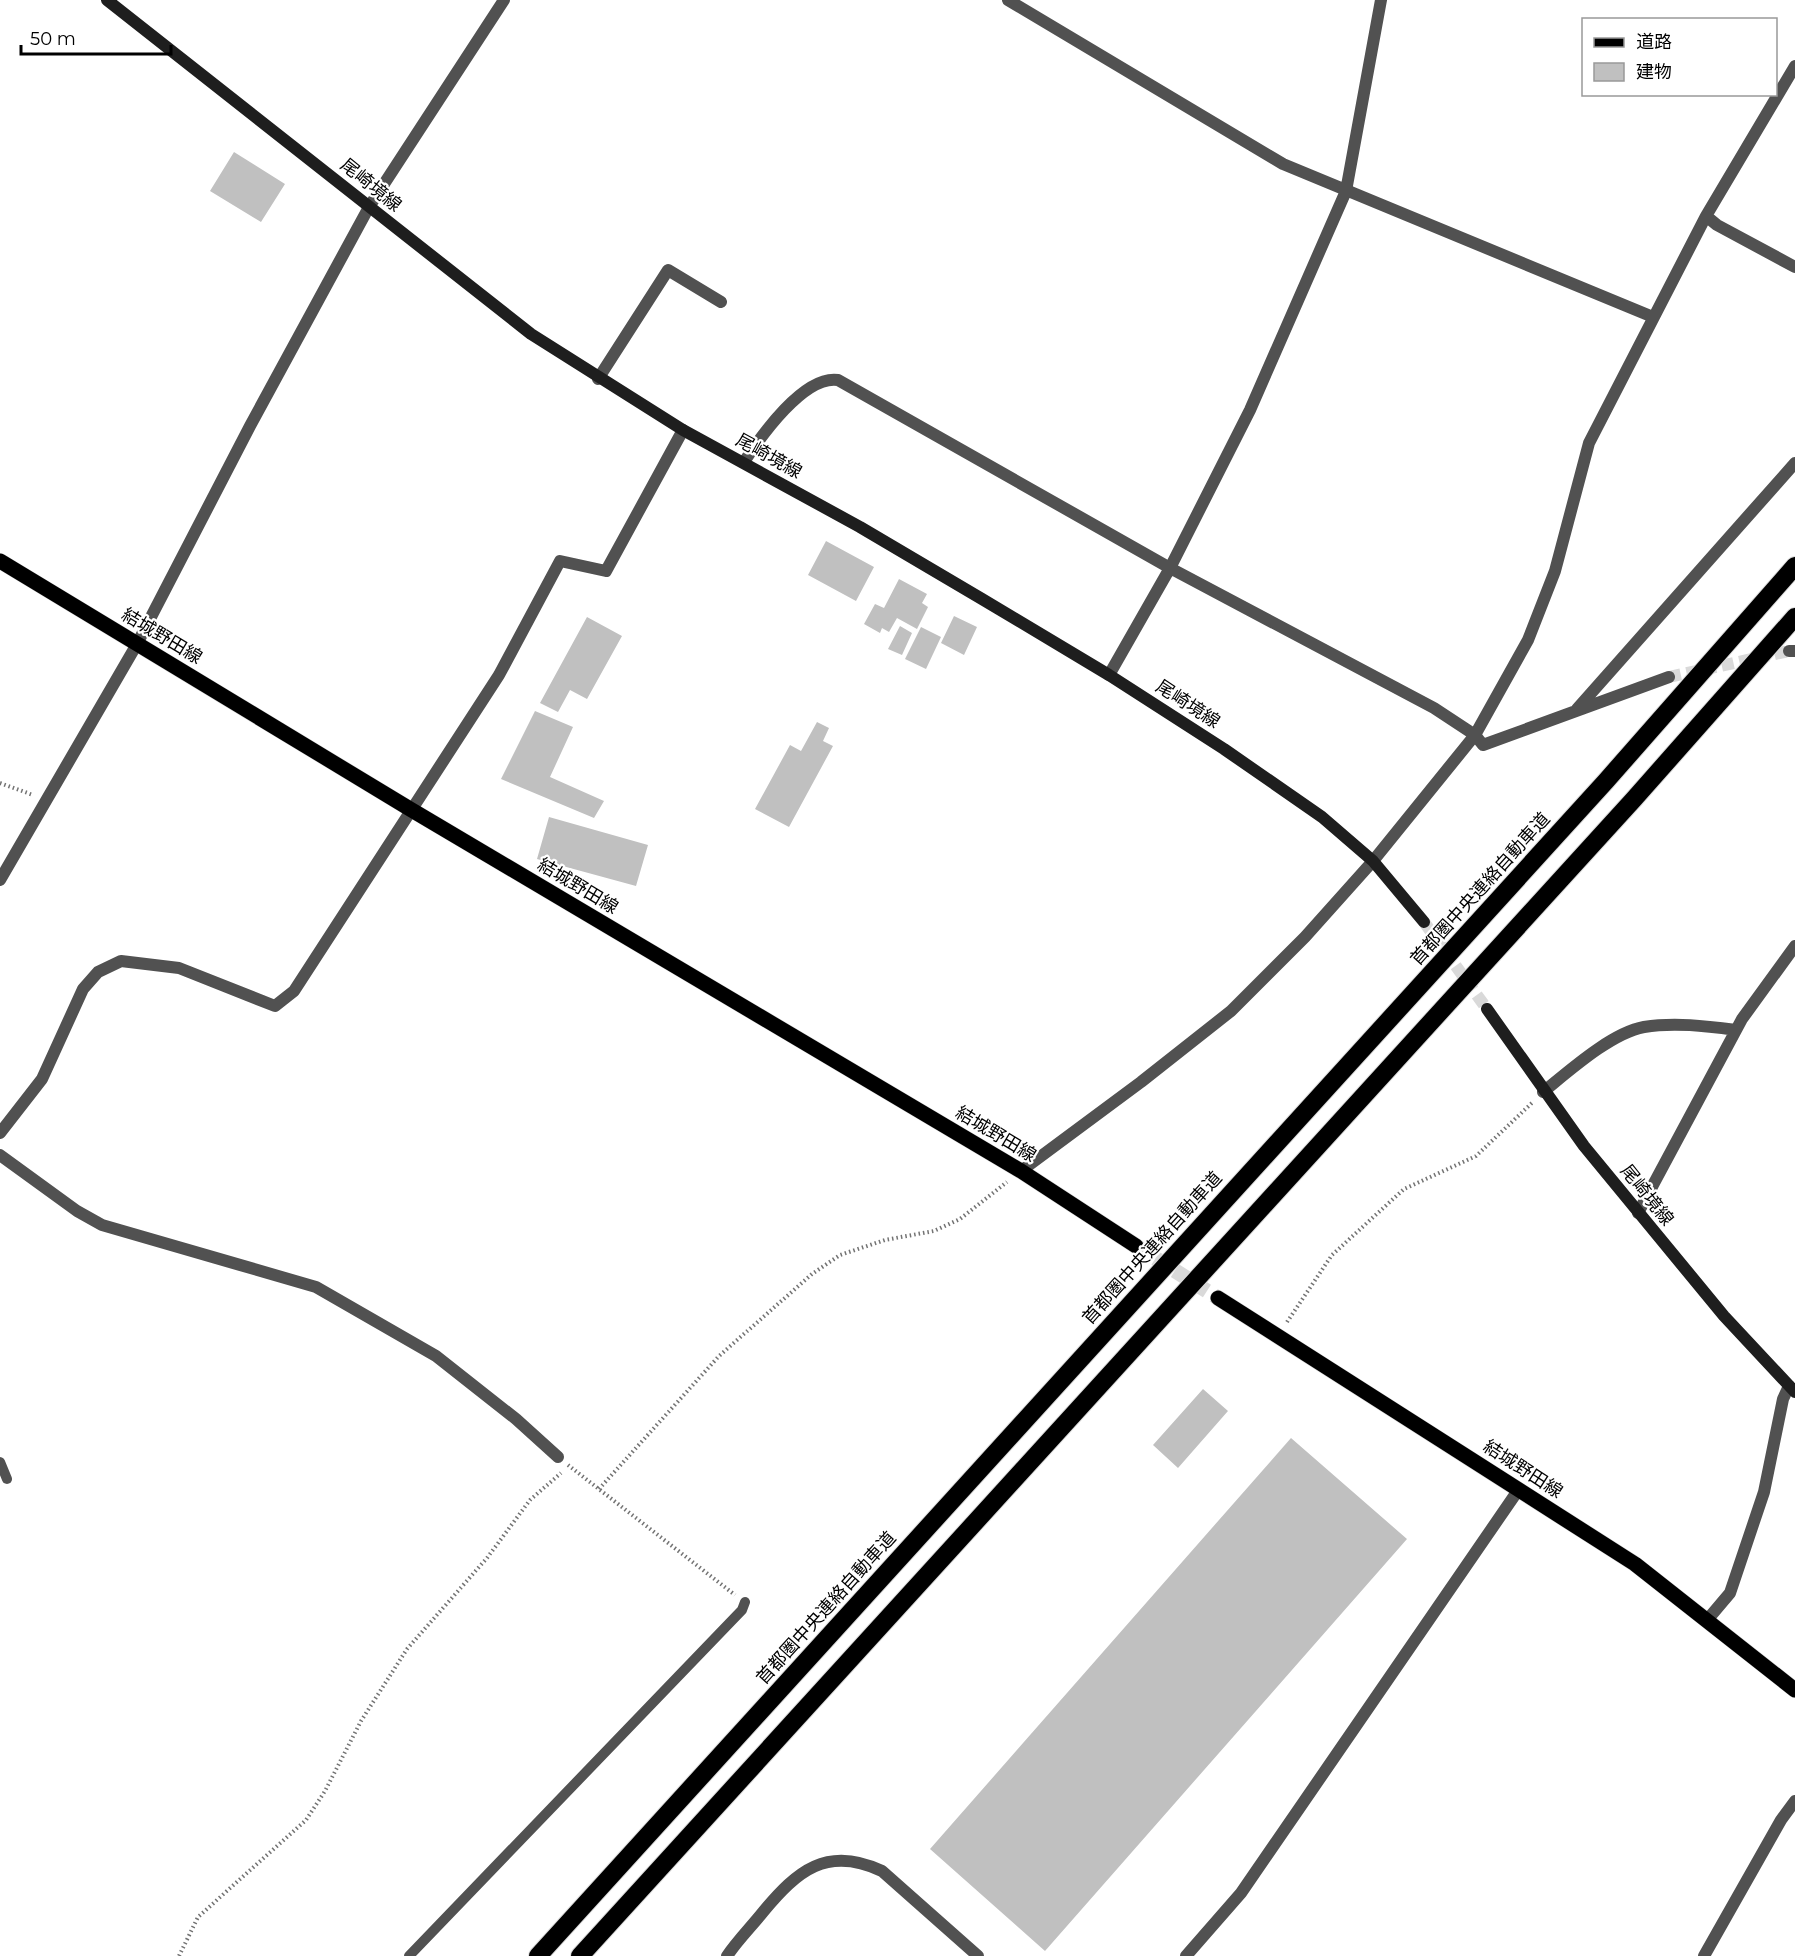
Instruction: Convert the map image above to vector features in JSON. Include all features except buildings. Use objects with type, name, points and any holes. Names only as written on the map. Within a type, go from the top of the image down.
[{"type":"highway","name":"首都圏中央連絡自動車道","points":[[538,1956],[1590,799],[1795,566]]},
{"type":"highway","points":[[580,1956],[1626,808],[1795,617]]},
{"type":"highway","points":[[595,1956],[690,1836]]},
{"type":"main road","name":"尾崎境線","points":[[113,2],[487,301],[598,379],[683,430],[860,527],[1109,675],[1280,787],[1373,861],[1424,922]]},
{"type":"main road","name":"結城野田線","points":[[0,561],[410,809],[1021,1171],[1136,1246]]},
{"type":"main road","name":"尾崎境線","points":[[1487,1009],[1543,1092],[1638,1213],[1724,1316],[1792,1389]]},
{"type":"main road","name":"結城野田線","points":[[1218,1298],[1635,1564],[1708,1619],[1795,1690]]},
{"type":"street","points":[[0,880],[137,644],[250,426],[369,207],[504,0]]},
{"type":"street","points":[[1008,0],[1283,164],[1653,317]]},
{"type":"street","points":[[1109,675],[1170,567],[1250,410],[1346,190],[1381,0]]},
{"type":"street","points":[[1021,1171],[1141,1082],[1231,1011],[1305,937],[1373,861],[1475,735],[1528,640],[1556,571],[1589,443],[1706,216],[1795,66]]},
{"type":"street","points":[[1706,216],[1717,225],[1795,267]]},
{"type":"street","points":[[598,379],[668,270],[721,302]]},
{"type":"street","points":[[744,462],[759,439],[805,389],[829,379],[838,380],[1170,567],[1434,708],[1475,735],[1483,745],[1669,677]]},
{"type":"street","points":[[0,1133],[42,1079],[83,989],[98,972],[120,961],[179,968],[275,1006],[294,991],[345,916],[410,809],[499,675],[560,561],[606,571],[683,430]]},
{"type":"street","points":[[1575,711],[1795,463]]},
{"type":"street","points":[[1638,1213],[1736,1030],[1795,946]]},
{"type":"street","points":[[1543,1092],[1601,1047],[1642,1027],[1694,1025],[1736,1030]]},
{"type":"street","points":[[0,1155],[77,1211],[102,1225],[316,1287],[436,1356],[516,1419],[558,1457]]},
{"type":"street","points":[[1708,1619],[1730,1593],[1764,1492],[1783,1399],[1792,1389]]},
{"type":"street","points":[[1186,1956],[1241,1893],[1520,1489]]},
{"type":"street","points":[[1704,1956],[1781,1820],[1795,1801]]},
{"type":"street","points":[[727,1956],[788,1882],[812,1867],[840,1860],[869,1865],[882,1871],[978,1956]]},
{"type":"lane","points":[[0,1462],[7,1479]]},
{"type":"lane","points":[[409,1956],[742,1610],[745,1602]]},
{"type":"path","points":[[0,783],[47,800]]},
{"type":"path","points":[[1278,1336],[1332,1255],[1372,1218],[1404,1189],[1476,1156],[1543,1092]]},
{"type":"path","points":[[599,1489],[719,1356],[812,1274],[840,1255],[885,1240],[934,1231],[960,1219],[1021,1171]]},
{"type":"path","points":[[558,1457],[745,1602]]},
{"type":"path","points":[[179,1956],[198,1917],[306,1820],[325,1791],[361,1721],[408,1649],[487,1558],[530,1500],[568,1466]]},
{"type":"tunnel","points":[[1669,677],[1789,651]]},
{"type":"tunnel","points":[[1424,922],[1487,1009]]},
{"type":"tunnel","points":[[1136,1246],[1218,1298]]}]
